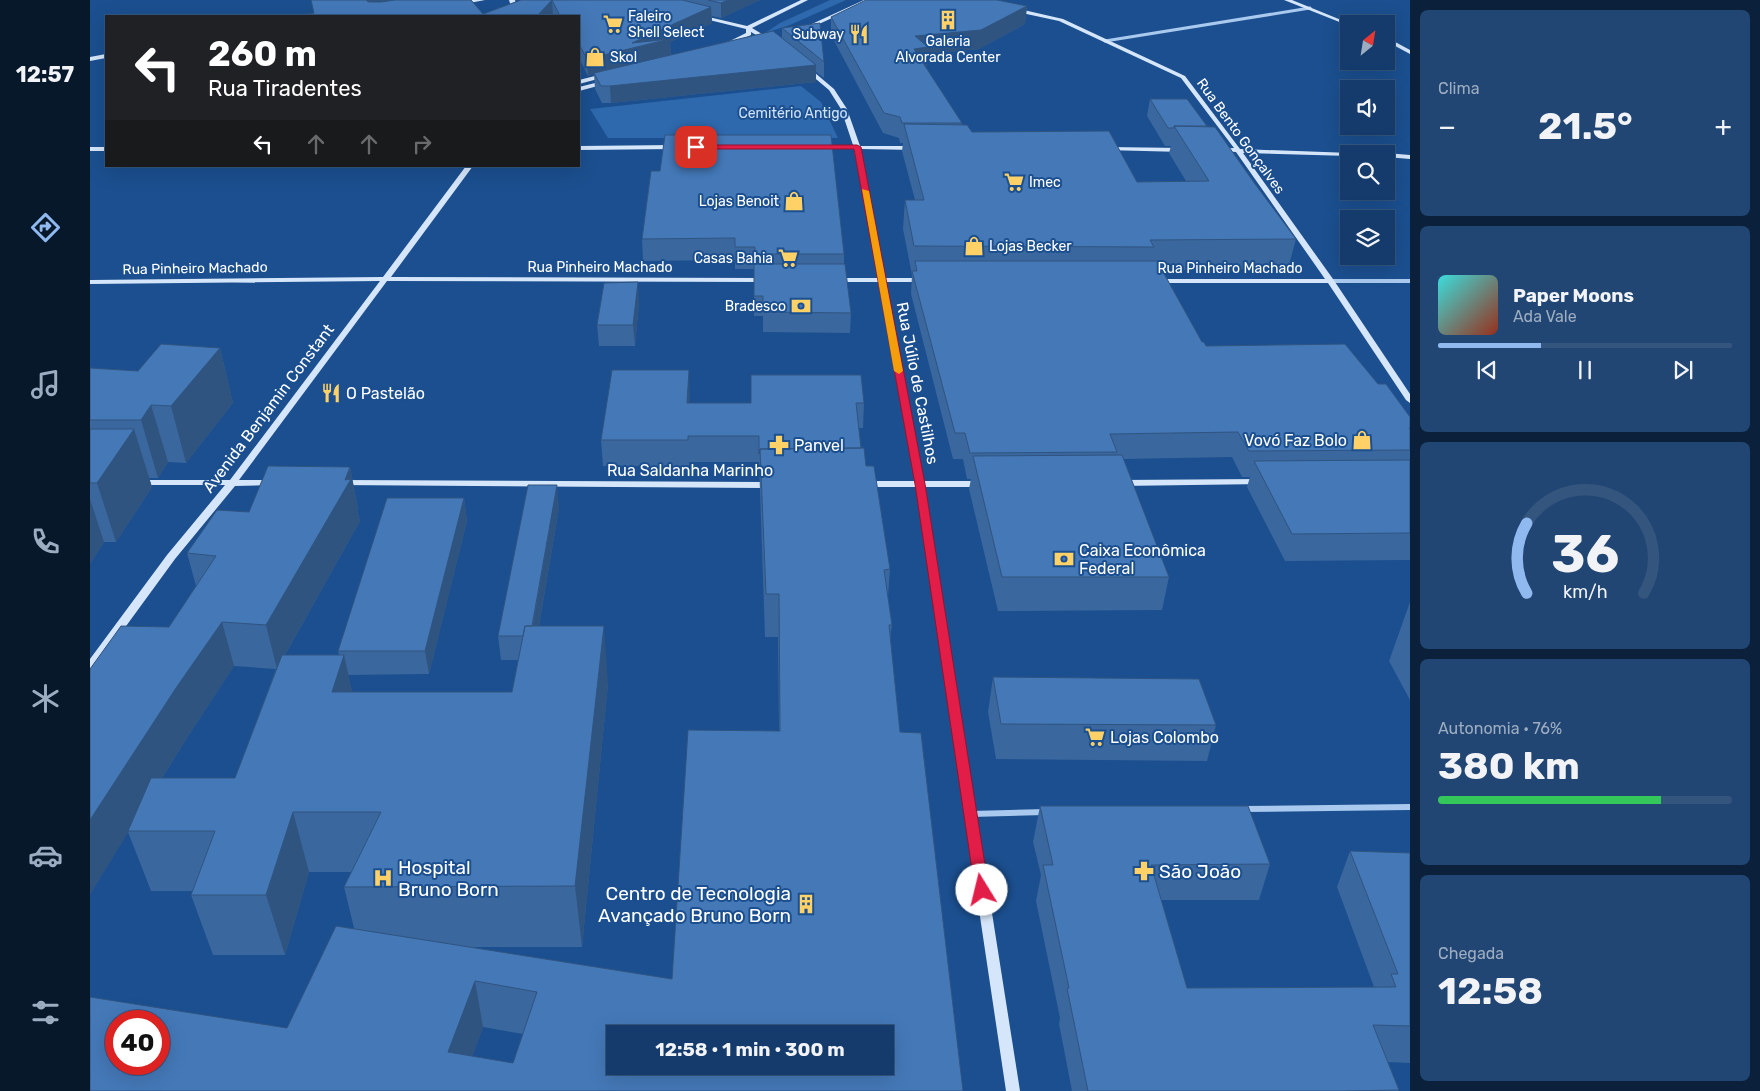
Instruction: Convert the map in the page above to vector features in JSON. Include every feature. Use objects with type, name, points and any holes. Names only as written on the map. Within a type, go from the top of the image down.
[{"type":"street","points":[[449,5],[482,0]]},
{"type":"street","points":[[512,0],[517,15]]},
{"type":"street","points":[[748,28],[805,0]]},
{"type":"street","points":[[800,31],[868,0]]},
{"type":"street","points":[[1288,0],[1340,20]]},
{"type":"street","name":"Rua Bento Gonçalves","points":[[1004,8],[1061,20],[1183,77],[1238,150],[1330,281],[1410,400]]},
{"type":"street","points":[[1105,41],[1310,8]]},
{"type":"street","points":[[693,15],[748,28],[774,43],[767,45]]},
{"type":"street","points":[[720,46],[749,34],[748,28]]},
{"type":"street","points":[[1395,44],[1410,52]]},
{"type":"street","points":[[90,59],[105,56]]},
{"type":"street","name":"Rua Júlio de Castilhos","points":[[802,65],[831,89],[844,109],[857,147],[920,484],[1013,1091]]},
{"type":"street","points":[[580,87],[617,72]]},
{"type":"street","points":[[580,87],[616,80]]},
{"type":"street","points":[[580,148],[684,147]]},
{"type":"street","points":[[810,147],[921,148]]},
{"type":"street","points":[[90,149],[105,149]]},
{"type":"street","points":[[1099,149],[1188,150]]},
{"type":"street","points":[[1208,150],[1340,154]]},
{"type":"street","points":[[1395,156],[1410,157]]},
{"type":"street","name":"Avenida Benjamin Constant","points":[[90,667],[171,558],[232,483],[469,167]]},
{"type":"street","name":"Rua Pinheiro Machado","points":[[90,282],[385,279],[780,280]]},
{"type":"street","points":[[829,280],[930,280]]},
{"type":"street","name":"Rua Pinheiro Machado","points":[[1144,281],[1410,281]]},
{"type":"street","points":[[128,482],[281,483]]},
{"type":"street","points":[[1106,483],[1273,482]]},
{"type":"street","name":"Rua Saldanha Marinho","points":[[330,483],[783,485]]},
{"type":"street","points":[[853,484],[989,484]]},
{"type":"street","points":[[1232,809],[1410,808]]},
{"type":"street","points":[[970,814],[1051,812]]},
{"type":"green space","points":[[830,0],[846,0],[790,25],[765,33],[780,23]]},
{"type":"green space","name":"Cemitério Antigo","points":[[801,86],[821,102],[838,138],[608,138],[590,109]]},
{"type":"building","points":[[311,0],[367,0],[369,2],[381,2],[395,0],[471,0],[483,14],[521,0],[552,0],[538,15],[299,15],[314,13]]},
{"type":"building","points":[[552,0],[682,0],[711,7],[632,43],[670,39],[587,59],[580,46],[580,15],[560,15]]},
{"type":"building","points":[[708,0],[728,0],[721,3]]},
{"type":"building","points":[[866,0],[997,0],[1027,6],[981,30],[915,36],[928,47],[914,49],[962,123],[902,123],[900,117],[884,113],[831,17]]},
{"type":"building","points":[[820,23],[824,62],[782,28]]},
{"type":"building","points":[[773,31],[816,65],[610,86],[601,86],[594,73]]},
{"type":"building","points":[[1150,99],[1187,99],[1207,126],[1174,126],[1174,128],[1168,128]]},
{"type":"building","points":[[904,124],[967,125],[972,132],[1109,131],[1137,182],[1209,181],[1174,126],[1215,127],[1296,239],[1150,240],[1154,247],[914,246],[905,200],[924,200]]},
{"type":"building","points":[[665,135],[831,135],[844,254],[755,254],[755,247],[735,247],[735,238],[642,239],[651,171],[660,171]]},
{"type":"building","points":[[915,261],[1157,261],[1206,346],[1345,344],[1378,384],[1386,384],[1410,417],[1410,450],[1249,451],[1238,432],[1110,434],[1117,452],[970,453],[965,433],[955,433],[912,271],[917,271]]},
{"type":"building","points":[[754,264],[845,264],[851,313],[763,312],[763,296],[754,296]]},
{"type":"building","points":[[638,282],[633,325],[597,325],[604,283]]},
{"type":"building","points":[[161,344],[220,348],[171,406],[151,405],[141,420],[90,420],[90,368],[138,371]]},
{"type":"building","points":[[612,370],[689,370],[687,403],[751,403],[751,375],[861,375],[864,403],[856,403],[861,448],[760,449],[759,454],[759,436],[688,436],[688,440],[601,440]]},
{"type":"building","points":[[90,429],[134,429],[97,483],[90,483]]},
{"type":"building","points":[[864,448],[866,466],[874,466],[890,569],[884,570],[892,625],[889,625],[900,732],[921,733],[963,1091],[90,1091],[90,997],[287,1028],[336,926],[672,979],[688,730],[780,731],[779,594],[766,594],[760,449]],"holes":[[[475,981],[537,992],[513,1063],[448,1052]]]},
{"type":"building","points":[[1122,455],[1169,577],[1002,577],[973,456]]},
{"type":"building","points":[[1410,460],[1410,533],[1292,534],[1254,461]]},
{"type":"building","points":[[268,466],[350,467],[345,480],[351,479],[266,625],[222,622],[176,688],[90,820],[90,669],[121,626],[169,627],[216,556],[187,553],[217,510],[249,512]]},
{"type":"building","points":[[528,485],[557,485],[532,626],[525,626],[523,636],[498,636]]},
{"type":"building","points":[[387,498],[464,498],[425,651],[338,651]]},
{"type":"building","points":[[525,626],[604,626],[575,886],[344,887],[381,812],[293,812],[266,895],[191,895],[215,831],[128,831],[151,778],[235,778],[282,655],[344,655],[332,692],[512,692]]},
{"type":"building","points":[[993,677],[1199,679],[1216,725],[1001,724]]},
{"type":"building","points":[[1040,806],[1248,806],[1270,864],[1151,865],[1187,988],[1396,987],[1391,974],[1398,974],[1350,851],[1410,853],[1410,1026],[1373,1025],[1399,1090],[1088,1091],[1043,865],[1053,865]]},
{"type":"slow traffic","points":[[865,191],[899,371]]},
{"type":"place","name":"Galeria Alvorada Center","points":[[948,20]]},
{"type":"place","name":"Faleiro Shell Select","points":[[613,24]]},
{"type":"place","name":"Subway","points":[[859,34]]},
{"type":"place","name":"Skol","points":[[595,57]]},
{"type":"place","name":"Imec","points":[[1014,182]]},
{"type":"place","name":"Lojas Benoit","points":[[794,201]]},
{"type":"place","name":"Lojas Becker","points":[[974,246]]},
{"type":"place","name":"Casas Bahia","points":[[788,258]]},
{"type":"place","name":"Bradesco","points":[[801,306]]},
{"type":"place","name":"O Pastelão","points":[[331,393]]},
{"type":"place","name":"Vovó Faz Bolo","points":[[1362,440]]},
{"type":"place","name":"Panvel","points":[[779,445]]},
{"type":"place","name":"Caixa Econômica Federal","points":[[1064,559]]},
{"type":"place","name":"Lojas Colombo","points":[[1095,737]]},
{"type":"place","name":"São João","points":[[1144,871]]},
{"type":"place","name":"Hospital Bruno Born","points":[[383,878]]},
{"type":"place","name":"Centro de Tecnologia Avançado Bruno Born","points":[[806,904]]},
{"type":"route","points":[[696,147],[857,147],[920,484],[982,890]]}]
